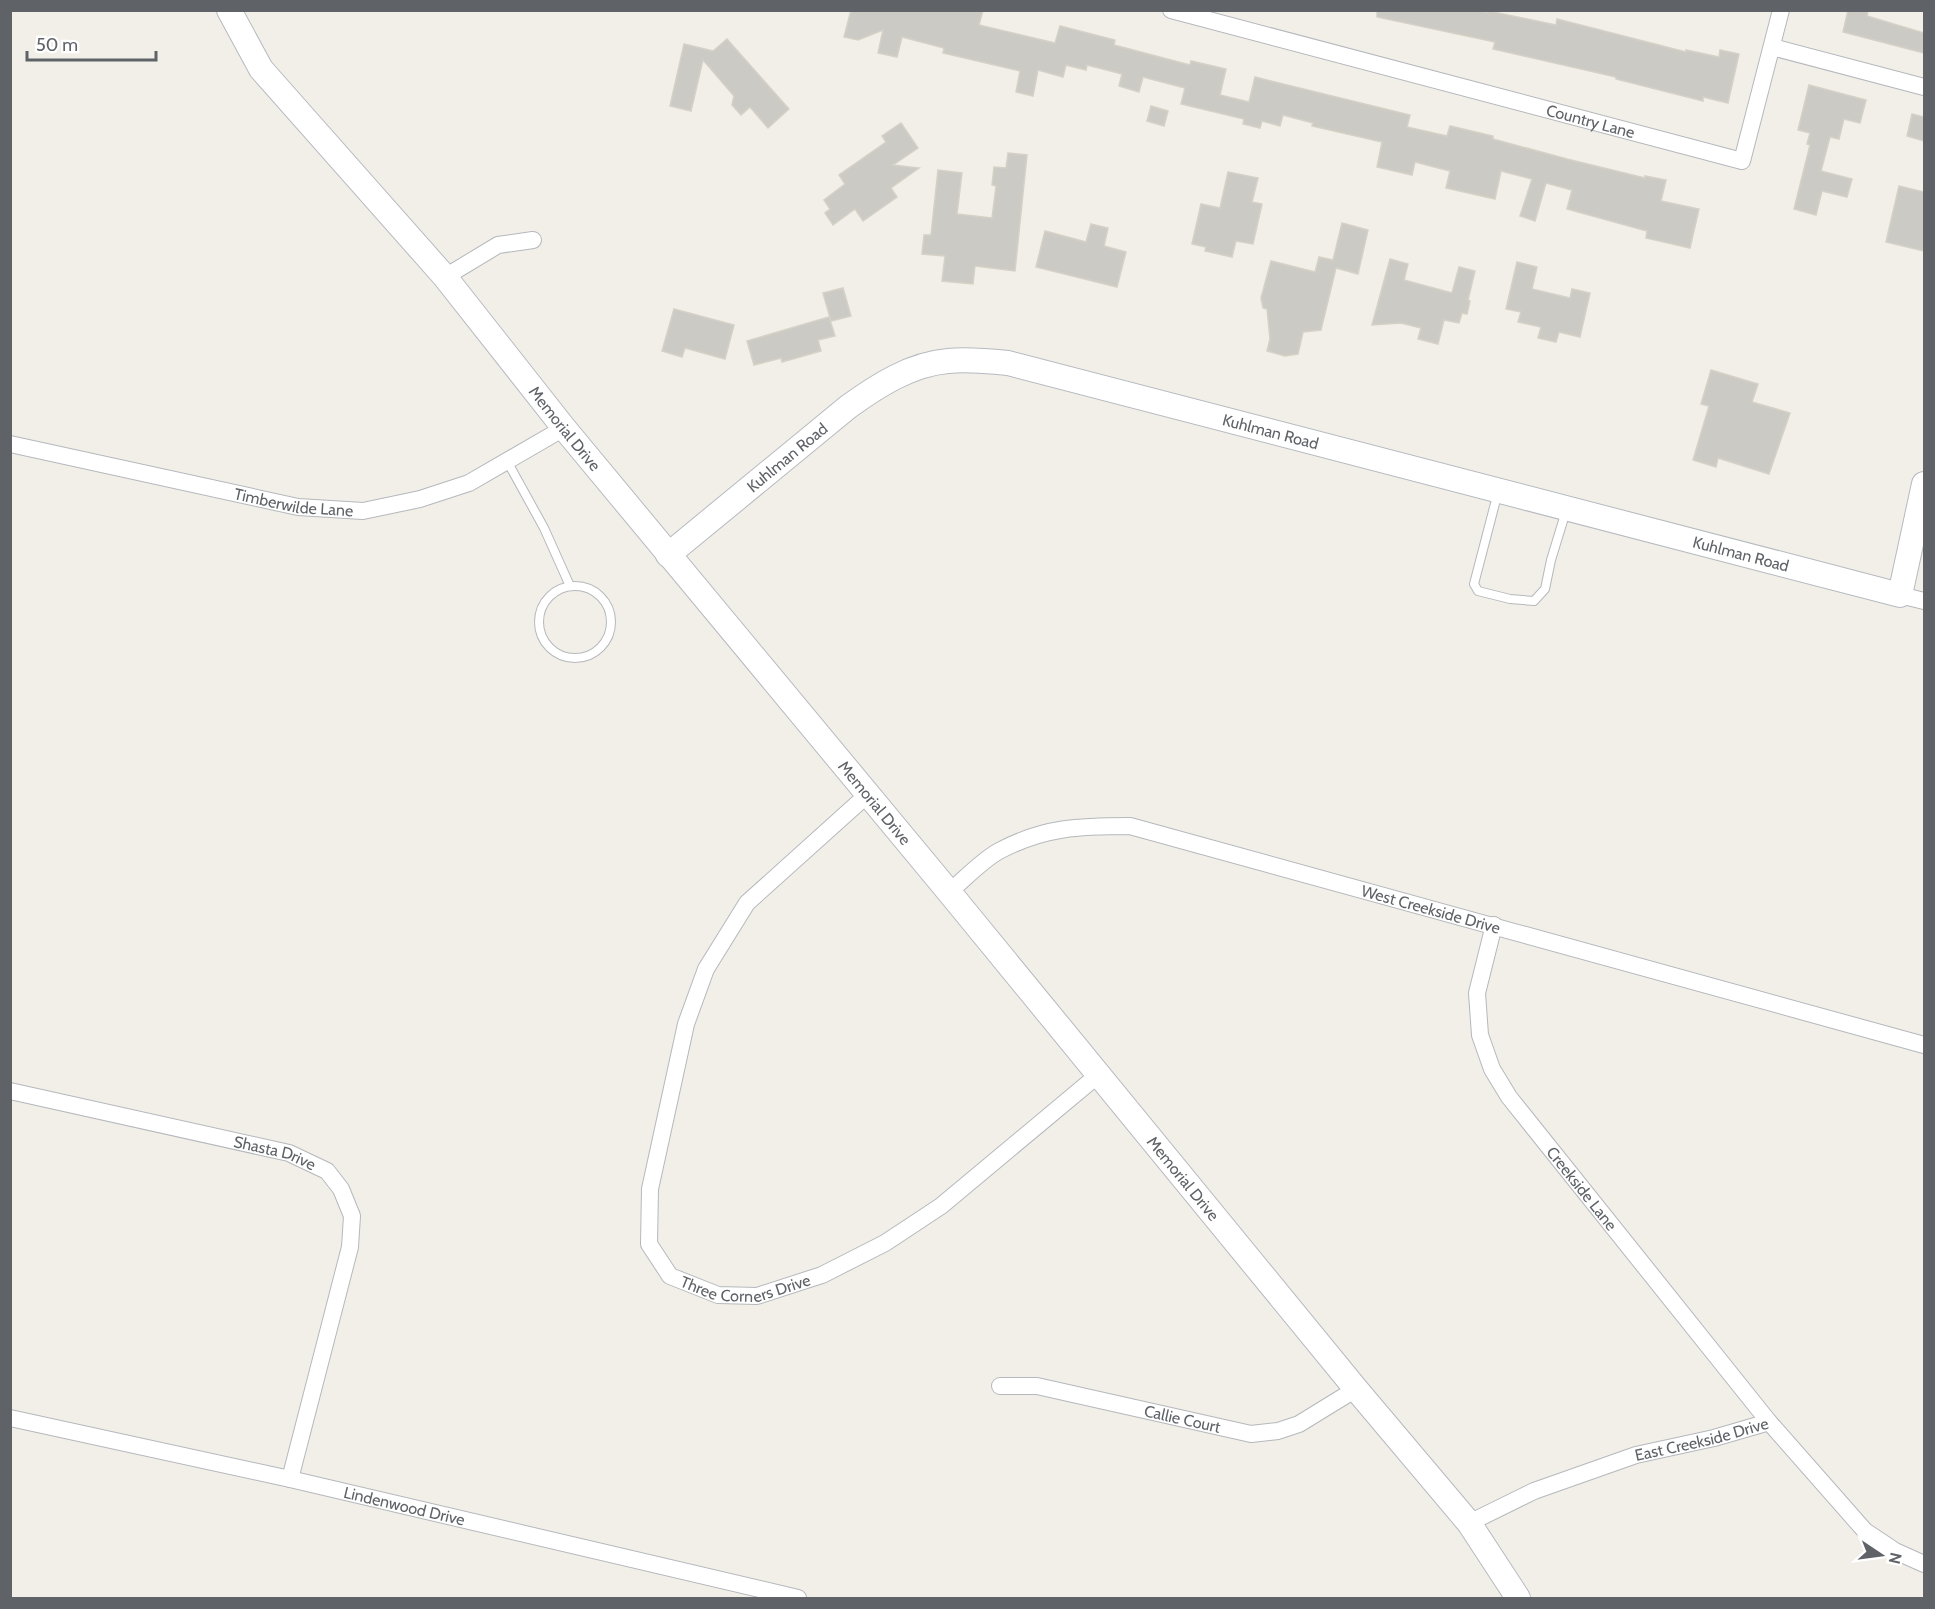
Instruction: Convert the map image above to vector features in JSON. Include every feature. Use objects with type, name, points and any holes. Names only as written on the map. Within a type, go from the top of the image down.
[{"type":"street","name":"Memorial Drive","points":[[229,10],[261,69],[445,277],[564,428],[1469,1523],[1518,1599]]},
{"type":"street","name":"Country Lane","points":[[1171,10],[1742,161],[1772,47]]},
{"type":"street","points":[[1781,10],[1772,47],[1924,87]]},
{"type":"street","points":[[445,277],[498,245],[533,240]]},
{"type":"street","name":"Kuhlman Road","points":[[669,555],[832,419],[877,387],[923,366],[947,361],[1008,363],[1924,601]]},
{"type":"street","name":"Timberwilde Lane","points":[[10,444],[298,507],[363,511],[420,499],[469,483],[564,428]]},
{"type":"street","points":[[1900,595],[1924,484]]},
{"type":"street","name":"Three Corners Drive","points":[[867,795],[747,903],[706,969],[686,1024],[650,1189],[649,1244],[670,1276],[718,1295],[756,1296],[822,1275],[885,1243],[940,1206],[1098,1075]]},
{"type":"street","name":"West Creekside Drive","points":[[949,892],[998,852],[1044,832],[1083,826],[1130,826],[1924,1045]]},
{"type":"street","name":"Creekside Lane","points":[[1494,925],[1477,993],[1480,1035],[1492,1069],[1509,1097],[1769,1422]]},
{"type":"street","name":"Shasta Drive","points":[[10,1091],[289,1153],[327,1171],[340,1189],[352,1216],[350,1247],[290,1479]]},
{"type":"street","name":"Callie Court","points":[[1000,1386],[1037,1386],[1251,1434],[1278,1431],[1299,1424],[1356,1389]]},
{"type":"street","name":"Lindenwood Drive","points":[[10,1418],[290,1479],[798,1599]]},
{"type":"street","name":"East Creekside Drive","points":[[1469,1523],[1534,1491],[1636,1455],[1714,1438],[1769,1422],[1865,1531],[1894,1551],[1924,1564]]},
{"type":"lane","points":[[507,461],[544,528],[570,586]]},
{"type":"lane","points":[[1499,490],[1474,584],[1478,591],[1510,599],[1534,601],[1545,590],[1551,560],[1567,508]]},
{"type":"lane","points":[[570,586],[582,587],[594,592],[603,600],[610,616],[608,635],[602,645],[593,653],[569,658],[549,648],[539,628],[539,617],[549,597],[558,590],[570,586]]},
{"type":"building","points":[[851,10],[983,10],[979,25],[1055,43],[1060,26],[1115,40],[1114,45],[1190,65],[1191,61],[1226,69],[1220,95],[1249,102],[1255,77],[1410,115],[1407,127],[1447,136],[1450,126],[1493,136],[1493,139],[1567,159],[1645,178],[1645,176],[1666,180],[1661,201],[1699,209],[1690,248],[1646,238],[1647,231],[1567,209],[1572,190],[1546,183],[1535,221],[1520,216],[1532,179],[1501,171],[1495,199],[1446,188],[1450,171],[1415,162],[1412,175],[1377,167],[1382,142],[1312,126],[1313,123],[1283,115],[1280,126],[1262,121],[1260,128],[1243,124],[1244,119],[1181,104],[1185,88],[1143,77],[1139,92],[1119,86],[1122,74],[1087,65],[1086,70],[1066,65],[1063,77],[1038,70],[1033,96],[1016,92],[1020,71],[943,53],[944,48],[902,37],[897,57],[878,53],[883,30],[858,40],[844,37]]},
{"type":"building","points":[[1377,10],[1476,10],[1488,13],[1489,11],[1556,25],[1557,19],[1686,52],[1686,50],[1719,57],[1720,50],[1739,54],[1728,103],[1703,97],[1703,101],[1616,79],[1616,77],[1493,49],[1495,42],[1377,17]]},
{"type":"building","points":[[1848,10],[1868,10],[1867,16],[1924,33],[1924,53],[1843,32]]},
{"type":"building","points":[[727,39],[789,109],[768,128],[750,107],[741,115],[732,105],[734,96],[703,60],[691,111],[670,106],[684,44],[713,51]]},
{"type":"building","points":[[1809,85],[1866,100],[1860,123],[1844,119],[1839,139],[1830,137],[1821,171],[1852,179],[1847,197],[1822,191],[1816,215],[1794,209],[1810,145],[1807,144],[1810,133],[1798,130]]},
{"type":"building","points":[[1151,106],[1168,111],[1164,126],[1147,121]]},
{"type":"building","points":[[1912,114],[1924,117],[1924,141],[1907,136]]},
{"type":"building","points":[[901,123],[918,148],[893,165],[919,168],[891,188],[897,197],[863,221],[855,209],[833,225],[825,213],[830,209],[824,200],[845,184],[839,175],[886,142],[882,136]]},
{"type":"building","points":[[1008,153],[1027,155],[1015,271],[975,266],[973,284],[942,281],[945,256],[922,254],[924,235],[931,235],[938,170],[962,173],[957,214],[992,218],[996,186],[992,185],[994,167],[1006,168]]},
{"type":"building","points":[[1228,172],[1258,178],[1252,202],[1262,204],[1253,244],[1236,241],[1232,257],[1205,251],[1206,247],[1192,244],[1201,204],[1220,208]]},
{"type":"building","points":[[1899,186],[1924,192],[1924,251],[1886,242]]},
{"type":"building","points":[[1342,223],[1368,230],[1358,274],[1336,268],[1321,330],[1303,332],[1298,354],[1285,356],[1267,351],[1270,339],[1267,309],[1263,308],[1261,298],[1271,261],[1315,272],[1319,257],[1333,260]]},
{"type":"building","points":[[1091,224],[1108,228],[1104,246],[1126,252],[1117,287],[1036,267],[1045,231],[1086,242]]},
{"type":"building","points":[[1390,259],[1408,264],[1404,280],[1452,293],[1459,267],[1475,271],[1467,314],[1462,313],[1459,323],[1444,320],[1438,344],[1418,339],[1421,328],[1401,323],[1372,325]]},
{"type":"building","points":[[1517,262],[1537,267],[1532,289],[1570,298],[1572,289],[1590,293],[1580,337],[1559,332],[1556,342],[1538,338],[1541,327],[1518,322],[1521,312],[1506,309]]},
{"type":"building","points":[[843,288],[851,316],[831,321],[823,293]]},
{"type":"building","points":[[674,309],[734,325],[725,359],[685,348],[682,357],[662,351]]},
{"type":"building","points":[[829,317],[835,336],[818,340],[821,351],[782,362],[781,358],[754,365],[747,341]]},
{"type":"building","points":[[1711,370],[1758,384],[1752,402],[1790,413],[1769,474],[1718,458],[1716,467],[1693,460],[1709,406],[1701,404]]}]
